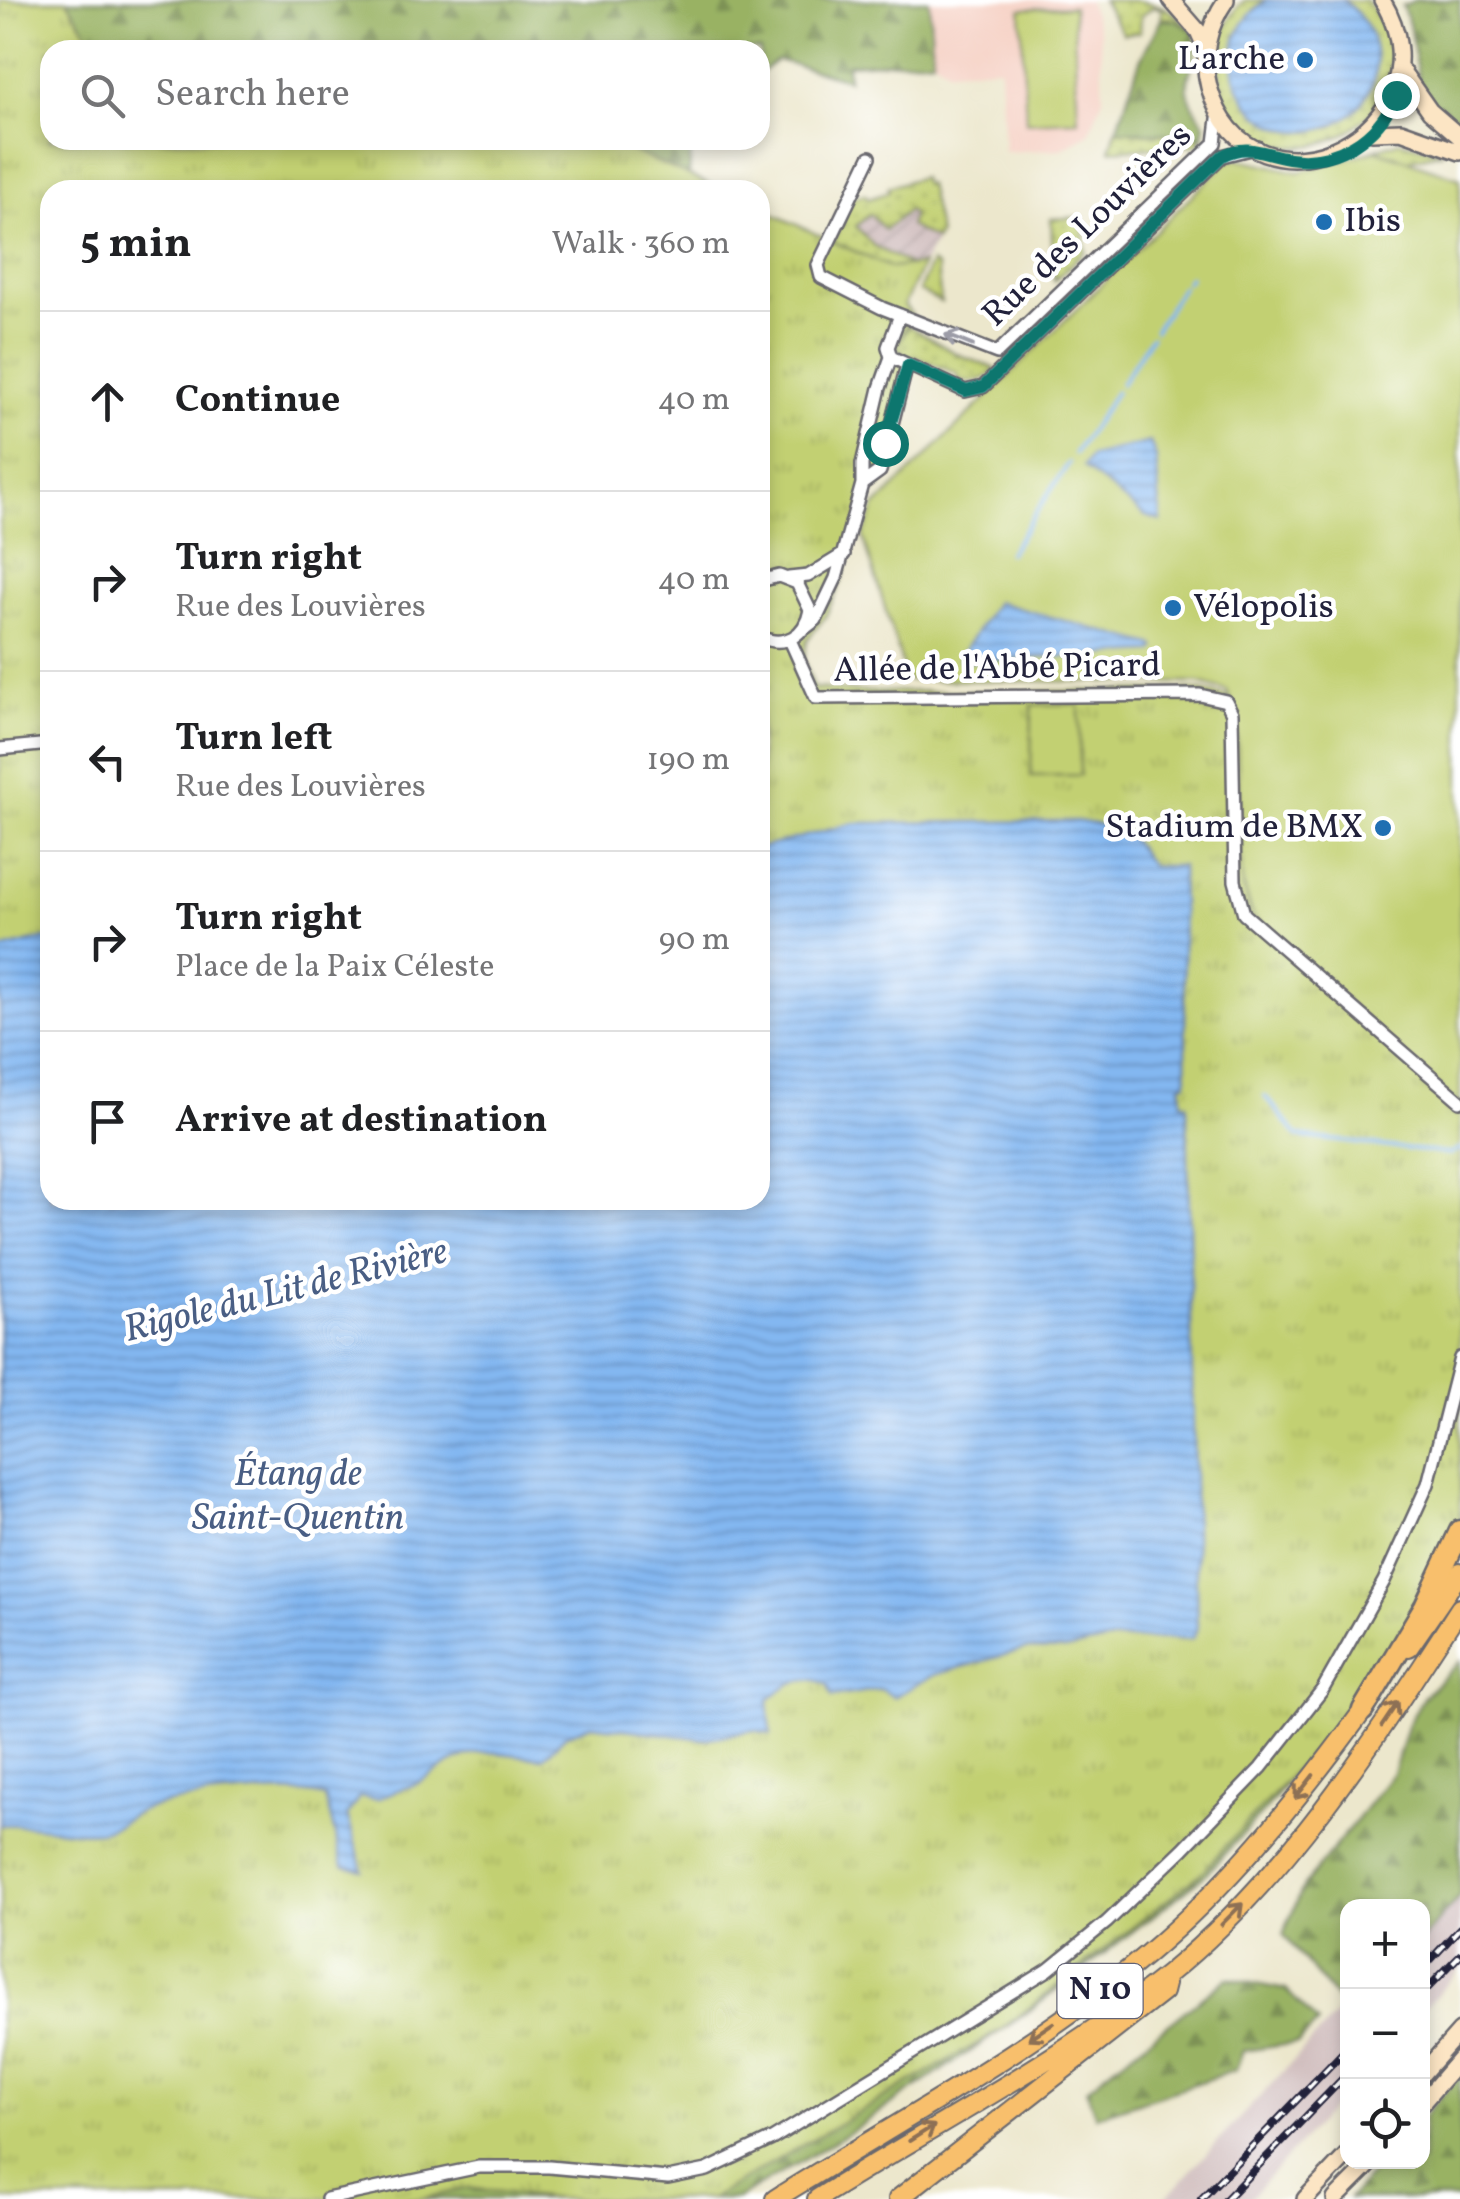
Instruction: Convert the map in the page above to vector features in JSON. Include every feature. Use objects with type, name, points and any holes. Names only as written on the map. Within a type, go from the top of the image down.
[{"type":"highway","points":[[1451,1573],[1460,1531]]},
{"type":"highway","name":"N 10","points":[[1364,1710],[1451,1573]]},
{"type":"main road","points":[[1172,0],[1198,30],[1206,50]]},
{"type":"main road","points":[[1226,0],[1213,23],[1206,50],[1208,83],[1219,110],[1235,131],[1258,147],[1284,157],[1317,158],[1344,150],[1372,132],[1394,100],[1402,70],[1398,30],[1382,0]]},
{"type":"main road","points":[[1402,70],[1430,111],[1460,137]]},
{"type":"main road","points":[[1372,132],[1401,131],[1460,152]]},
{"type":"main road","name":"N 10","points":[[817,2199],[1105,2020],[1168,1974],[1292,1850],[1344,1783],[1460,1608]]},
{"type":"main road","name":"N 10","points":[[775,2199],[989,2066],[1103,1989],[1162,1942],[1253,1848],[1364,1710]]},
{"type":"main road","points":[[898,2199],[1163,1992],[1168,1974]]},
{"type":"main road","points":[[1430,2065],[1460,2031]]},
{"type":"main road","points":[[1430,2094],[1460,2060]]},
{"type":"main road","points":[[1305,2199],[1340,2162]]},
{"type":"main road","points":[[1335,2199],[1365,2169]]},
{"type":"street","name":"Rue des Louvières","points":[[900,315],[989,352],[1004,350],[1215,143],[1219,110]]},
{"type":"street","name":"Rue des Louvières","points":[[891,357],[966,391],[983,387],[1222,156],[1258,147]]},
{"type":"street","points":[[770,641],[790,640],[816,620],[829,600],[862,484],[869,433],[891,357],[888,347],[900,315],[833,286],[821,277],[818,265],[870,157]]},
{"type":"street","points":[[862,484],[880,471],[908,365]]},
{"type":"street","points":[[869,433],[877,444],[890,438]]},
{"type":"street","points":[[770,579],[808,576],[844,554]]},
{"type":"street","points":[[788,578],[809,600],[803,630]]},
{"type":"street","name":"Allée de l'Abbé Picard","points":[[790,640],[816,698],[1200,695],[1226,701],[1232,713],[1236,881],[1244,914],[1460,1101]]},
{"type":"street","points":[[0,749],[40,745]]},
{"type":"street","points":[[327,2199],[479,2167],[549,2166],[668,2178],[707,2170],[772,2139],[1048,1970],[1107,1922],[1183,1849],[1261,1768],[1323,1689],[1384,1581],[1428,1484],[1460,1358]]},
{"type":"shaded area","points":[[929,0],[1088,0],[1100,33],[1103,98],[1089,133],[1062,149],[1004,152],[1000,67],[949,70],[933,59]]},
{"type":"shaded area","points":[[928,184],[939,234],[923,264],[891,268],[844,246],[862,204]]},
{"type":"shaded area","points":[[1460,1880],[1460,1969],[1430,2002],[1430,1989],[1430,1912]]},
{"type":"shaded area","points":[[1340,2010],[1340,2100],[1249,2199],[1164,2199]]},
{"type":"green space","points":[[0,0],[929,0],[933,59],[847,64],[848,79],[777,60],[770,65],[770,40],[40,40],[40,150],[50,150],[47,180]]},
{"type":"green space","points":[[0,0],[67,0],[92,40],[40,40],[40,150],[630,150],[699,180],[40,180],[40,1210],[770,1210],[770,213],[891,268],[923,264],[904,305],[912,315],[896,346],[900,354],[914,361],[883,482],[863,502],[842,580],[825,617],[807,640],[804,660],[814,688],[861,692],[1194,690],[1226,696],[1239,748],[1241,857],[1250,911],[1460,1093],[1460,1549],[1406,1650],[1198,1876],[1002,2029],[710,2199],[557,2199],[468,2188],[420,2199],[0,2199]]},
{"type":"green space","points":[[1102,0],[1154,4],[1184,21],[1194,32],[1169,18],[1161,20],[1162,10],[1154,6],[1141,16],[1140,32],[1123,34]]},
{"type":"green space","points":[[1244,0],[1267,0],[1254,9],[1284,129],[1309,132],[1333,126],[1347,2],[1342,0],[1366,0],[1388,41],[1388,79],[1371,111],[1343,134],[1308,146],[1273,144],[1242,124],[1221,85],[1218,62],[1225,29]]},
{"type":"green space","points":[[1415,0],[1460,0],[1460,133],[1420,88],[1402,6]]},
{"type":"green space","points":[[1073,6],[1078,120],[1026,122],[1021,9]]},
{"type":"green space","points":[[1161,20],[1176,20],[1194,32],[1194,58],[1187,85],[1194,108],[1205,124],[1203,137],[1117,130],[1140,60]]},
{"type":"green space","points":[[1116,130],[1203,137],[1198,145],[1110,150]]},
{"type":"green space","points":[[1400,141],[1443,152],[1363,171],[1362,154]]},
{"type":"green space","points":[[518,150],[691,150],[689,174],[614,160]]},
{"type":"green space","name":"Vélopolis","points":[[1377,150],[1460,178],[1460,1106],[1253,917],[1242,881],[1236,713],[1227,691],[1199,683],[907,680],[863,536],[875,507],[1226,162],[1237,158],[1298,172]]},
{"type":"green space","points":[[921,177],[928,184],[939,234],[936,240],[909,226],[913,215],[908,210],[885,230],[870,214],[856,226],[873,245],[909,265],[902,293],[826,258],[852,198],[865,194],[868,199],[889,192],[888,187]]},
{"type":"green space","points":[[1082,217],[1085,251],[1054,281],[1051,219]]},
{"type":"green space","points":[[931,263],[937,267],[941,302],[919,291]]},
{"type":"green space","points":[[909,326],[957,354],[996,369],[983,379],[968,382],[915,356],[909,359],[896,346]]},
{"type":"green space","points":[[1079,704],[1080,775],[1031,776],[1032,705]]},
{"type":"green space","points":[[1460,1661],[1460,1895],[1430,1931],[1430,1899],[1340,1899],[1337,2000],[1283,1934],[1304,1886],[1393,1773],[1408,1724],[1424,1696]]},
{"type":"green space","points":[[1357,1688],[1266,1809],[1202,1878],[1027,2013],[855,2129],[737,2199],[347,2199]]},
{"type":"green space","points":[[1227,1978],[1286,1990],[1318,2023],[1298,2043],[1243,2051],[1236,2070],[1096,2116],[1086,2089]]},
{"type":"green space","points":[[1460,2075],[1460,2199],[1349,2199],[1376,2169],[1430,2169],[1430,2109]]},
{"type":"water","points":[[1267,0],[1342,0],[1363,20],[1374,46],[1375,73],[1367,94],[1347,117],[1317,130],[1289,130],[1264,119],[1246,100],[1235,76],[1234,49],[1244,23]]},
{"type":"water","points":[[1150,442],[1156,457],[1161,521],[1145,516],[1083,467],[1091,456]]},
{"type":"water","points":[[996,602],[1156,648],[1153,652],[961,662],[959,658]]},
{"type":"water","name":"Étang de Saint-Quentin","points":[[1077,821],[1124,829],[1151,866],[1181,866],[1187,1083],[1181,1084],[1182,1103],[1187,1103],[1197,1629],[1193,1638],[1111,1640],[1065,1650],[1026,1649],[934,1675],[894,1697],[881,1689],[832,1697],[828,1685],[804,1680],[768,1700],[771,1734],[754,1730],[704,1739],[591,1725],[566,1735],[543,1758],[469,1755],[379,1799],[359,1797],[347,1815],[363,1870],[343,1866],[325,1797],[307,1794],[259,1793],[181,1801],[141,1811],[100,1831],[0,1825],[0,950],[40,940],[40,1210],[770,1210],[770,845],[854,823]]},
{"type":"waterway","points":[[1186,282],[1189,277]]},
{"type":"waterway","points":[[1155,330],[1182,287]]},
{"type":"waterway","points":[[1121,384],[1151,337]]},
{"type":"waterway","points":[[1075,453],[1116,392]]},
{"type":"waterway","points":[[1009,553],[1069,463]]},
{"type":"waterway","points":[[1265,1096],[1298,1136],[1450,1154],[1460,1149]]},
{"type":"railway","points":[[1430,1960],[1460,1928]]},
{"type":"railway","points":[[1427,1989],[1460,1955]]},
{"type":"railway","points":[[1201,2199],[1340,2055]]},
{"type":"railway","points":[[1226,2199],[1342,2079]]},
{"type":"place","name":"L'arche","points":[[1305,60]]},
{"type":"place","name":"Ibis","points":[[1324,222]]},
{"type":"place","name":"Vélopolis","points":[[1173,608]]},
{"type":"place","name":"Stadium de BMX","points":[[1383,828]]},
{"type":"route","points":[[885,443],[890,438],[908,365],[966,391],[983,387],[1222,156],[1249,147],[1300,159],[1339,152],[1376,128],[1396,95]]},
{"type":"water label","name":"Rigole du Lit de Rivière","points":[[286,1292]]}]
